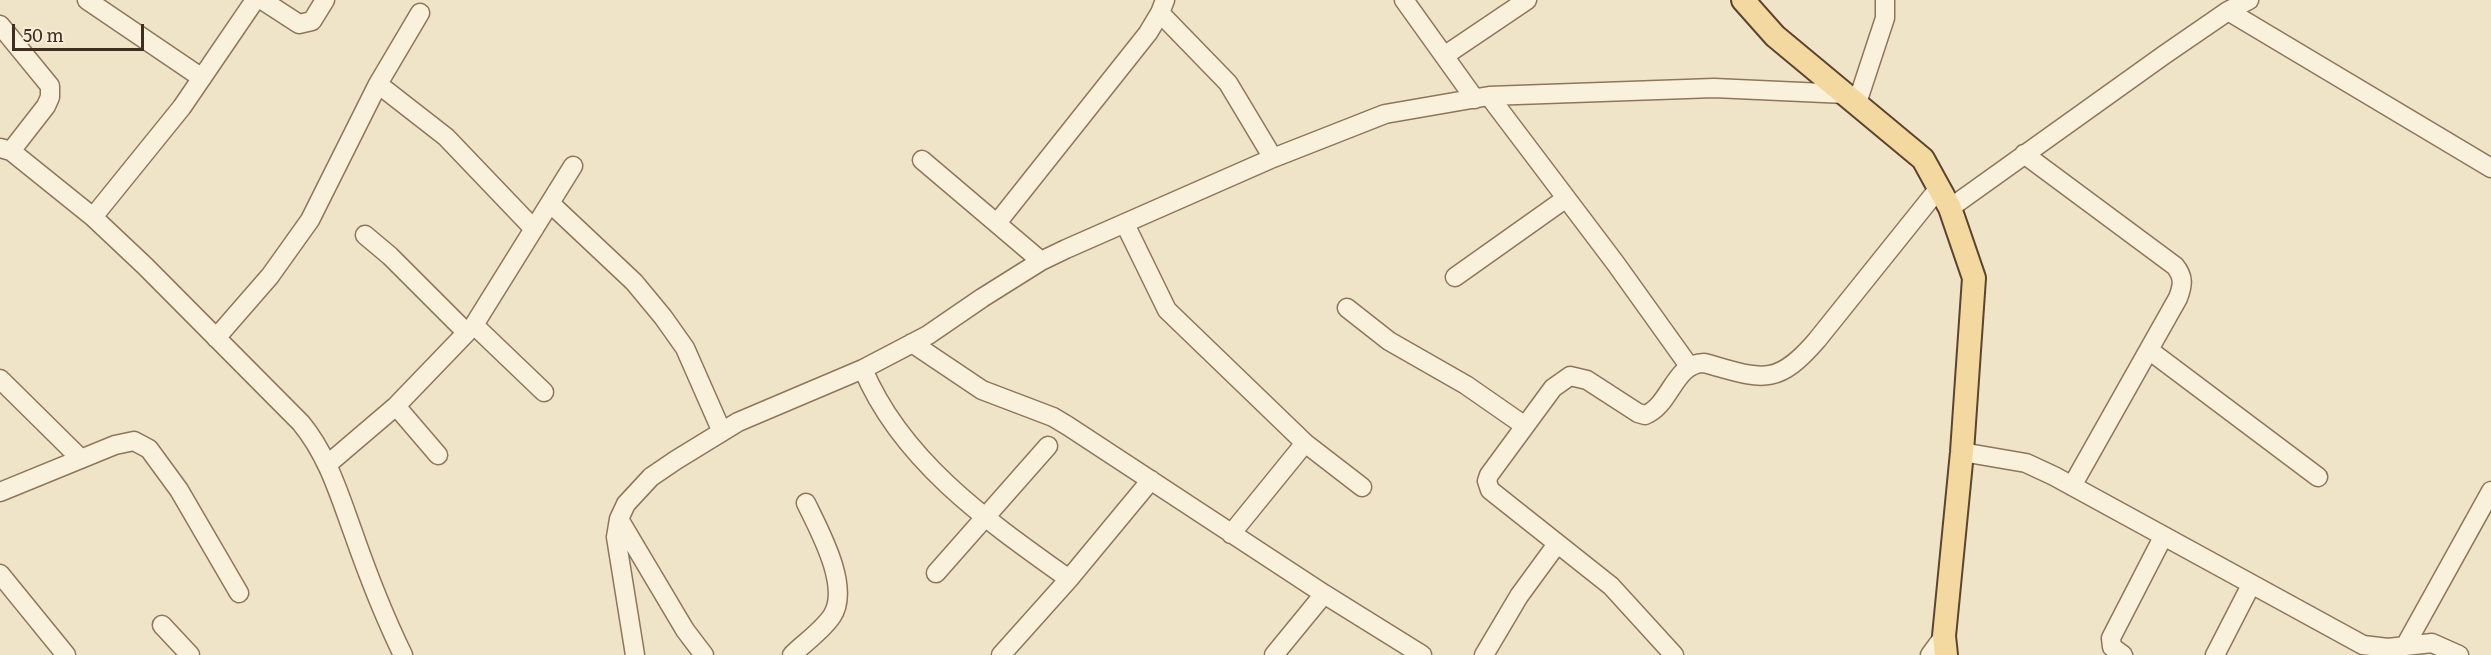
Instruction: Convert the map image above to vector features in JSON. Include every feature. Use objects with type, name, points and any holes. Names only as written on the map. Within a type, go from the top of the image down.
[{"type":"main road","points":[[1743,0],[1775,36],[1923,159],[1950,208],[1974,278],[1945,646]]},
{"type":"street","points":[[87,0],[202,78]]},
{"type":"street","points":[[93,217],[182,107],[255,0]]},
{"type":"street","points":[[262,0],[299,24],[312,21],[325,0]]},
{"type":"street","points":[[1404,0],[1444,56],[1482,98],[1616,264],[1689,366]]},
{"type":"street","points":[[1444,56],[1527,0]]},
{"type":"street","points":[[637,653],[616,537],[619,519],[626,504],[651,477],[738,422],[863,369],[912,344],[1041,261],[1274,159],[1385,114],[1482,98],[1714,88],[1851,98],[1885,18],[1885,0]]},
{"type":"street","points":[[1950,208],[2228,11],[2249,0]]},
{"type":"street","points":[[997,223],[1148,33],[1163,7],[1228,82],[1274,159]]},
{"type":"street","points":[[2228,11],[2491,168]]},
{"type":"street","points":[[216,338],[292,248],[310,220],[378,84],[420,13]]},
{"type":"street","points":[[0,25],[50,86],[50,97],[46,106],[5,149],[93,217],[301,423],[317,442],[403,655]]},
{"type":"street","points":[[378,84],[446,137],[534,229]]},
{"type":"street","points":[[2024,154],[2181,272],[2182,288],[2072,486]]},
{"type":"street","points":[[922,160],[1041,261]]},
{"type":"street","points":[[328,465],[396,406],[470,328],[573,166]]},
{"type":"street","points":[[1674,655],[1611,586],[1496,495],[1488,485],[1489,475],[1554,388],[1570,376],[1587,380],[1638,413],[1645,415],[1656,408],[1689,366],[1704,363],[1753,376],[1770,376],[1785,371],[1801,359],[1817,340],[1939,188]]},
{"type":"street","points":[[1455,277],[1565,199]]},
{"type":"street","points":[[550,203],[634,282],[663,316],[686,348],[722,432]]},
{"type":"street","points":[[1125,224],[1167,310],[1305,444],[1362,487]]},
{"type":"street","points":[[365,235],[544,392]]},
{"type":"street","points":[[1347,308],[1389,341],[1466,385],[1525,426]]},
{"type":"street","points":[[912,344],[982,390],[1053,417],[1323,594],[1422,655]]},
{"type":"street","points":[[2149,350],[2318,477]]},
{"type":"street","points":[[863,369],[875,396],[899,432],[984,518],[1070,579]]},
{"type":"street","points":[[0,379],[81,459]]},
{"type":"street","points":[[396,406],[438,455]]},
{"type":"street","points":[[0,492],[115,445],[134,441],[149,449],[200,524],[239,593]]},
{"type":"street","points":[[1231,534],[1305,444]]},
{"type":"street","points":[[936,573],[1048,446]]},
{"type":"street","points":[[1962,452],[2026,463],[2363,645],[2388,648],[2432,643],[2459,655]]},
{"type":"street","points":[[1001,655],[1070,579],[1151,480]]},
{"type":"street","points":[[2405,645],[2491,491]]},
{"type":"street","points":[[792,655],[832,616],[837,604],[833,564],[806,503]]},
{"type":"street","points":[[619,519],[685,630],[704,655]]},
{"type":"street","points":[[2123,655],[2112,647],[2111,638],[2163,537]]},
{"type":"street","points":[[1484,655],[1519,596],[1557,544]]},
{"type":"street","points":[[0,574],[58,652]]},
{"type":"street","points":[[2215,655],[2251,585]]},
{"type":"street","points":[[1274,655],[1323,594]]},
{"type":"street","points":[[162,625],[190,655]]},
{"type":"street","points":[[1930,655],[1945,646]]}]
